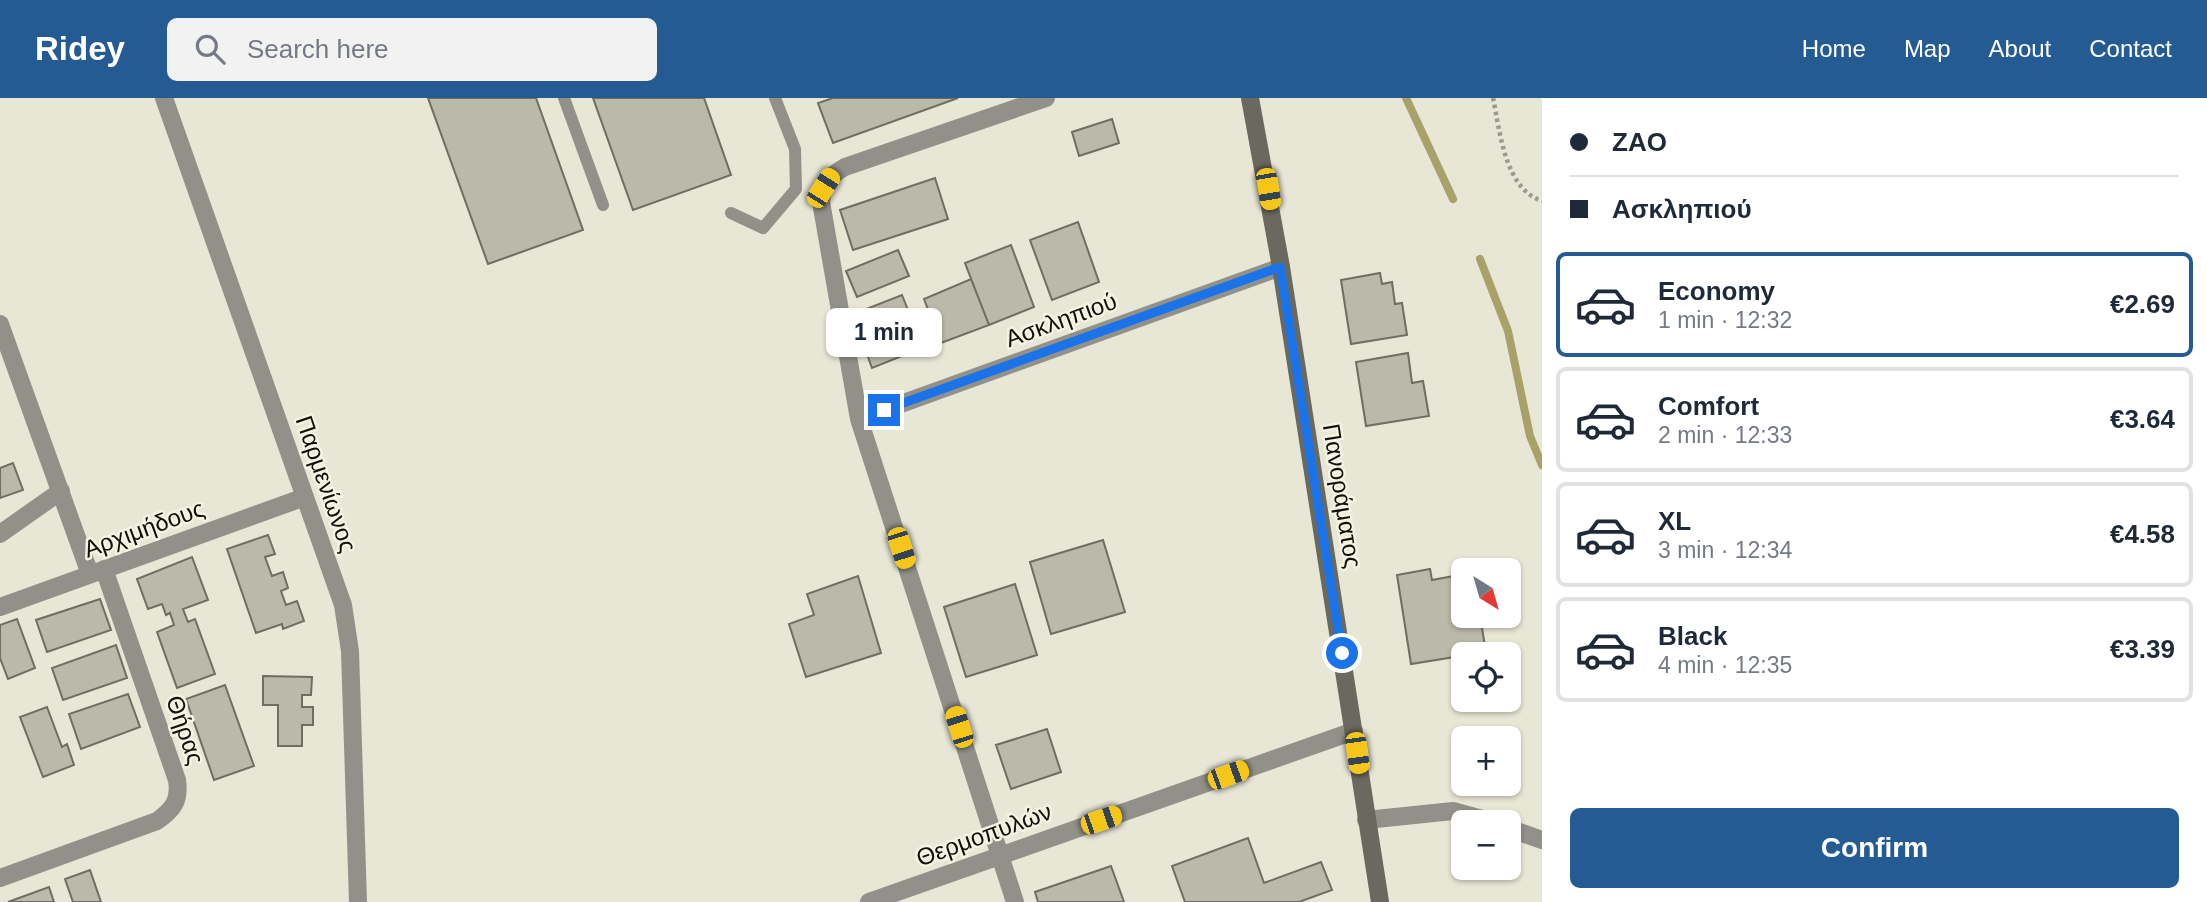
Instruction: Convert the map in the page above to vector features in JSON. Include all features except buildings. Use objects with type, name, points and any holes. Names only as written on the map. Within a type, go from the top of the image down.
[{"type":"main road","name":"Πανοράματος","points":[[1250,98],[1280,267],[1380,902]]},
{"type":"street","name":"Παρμενίωνος","points":[[164,98],[343,605],[348,633],[358,902]]},
{"type":"street","points":[[1015,902],[859,419],[821,202],[823,188],[830,176],[845,167],[1045,98]]},
{"type":"street","name":"Ασκληπιού","points":[[859,419],[1280,267]]},
{"type":"street","name":"Θήρας","points":[[0,324],[61,491],[97,572],[177,780],[179,793],[171,811],[158,821],[0,878]]},
{"type":"street","points":[[0,534],[61,491]]},
{"type":"street","name":"Αρχιμήδους","points":[[0,607],[305,497]]},
{"type":"street","name":"Θερμοπυλών","points":[[869,902],[1354,731]]},
{"type":"street","points":[[1366,820],[1451,811]]},
{"type":"street","points":[[1521,833],[1542,840]]},
{"type":"lane","points":[[564,98],[603,205]]},
{"type":"lane","points":[[731,213],[763,228],[796,189],[795,149],[775,98]]},
{"type":"path","points":[[1493,98],[1511,171],[1529,197],[1542,201]]},
{"type":"waterway","points":[[1406,98],[1453,199]]},
{"type":"waterway","points":[[1480,259],[1508,331],[1530,436],[1542,465]]},
{"type":"route","points":[[884,410],[1280,267],[1342,653]]}]
